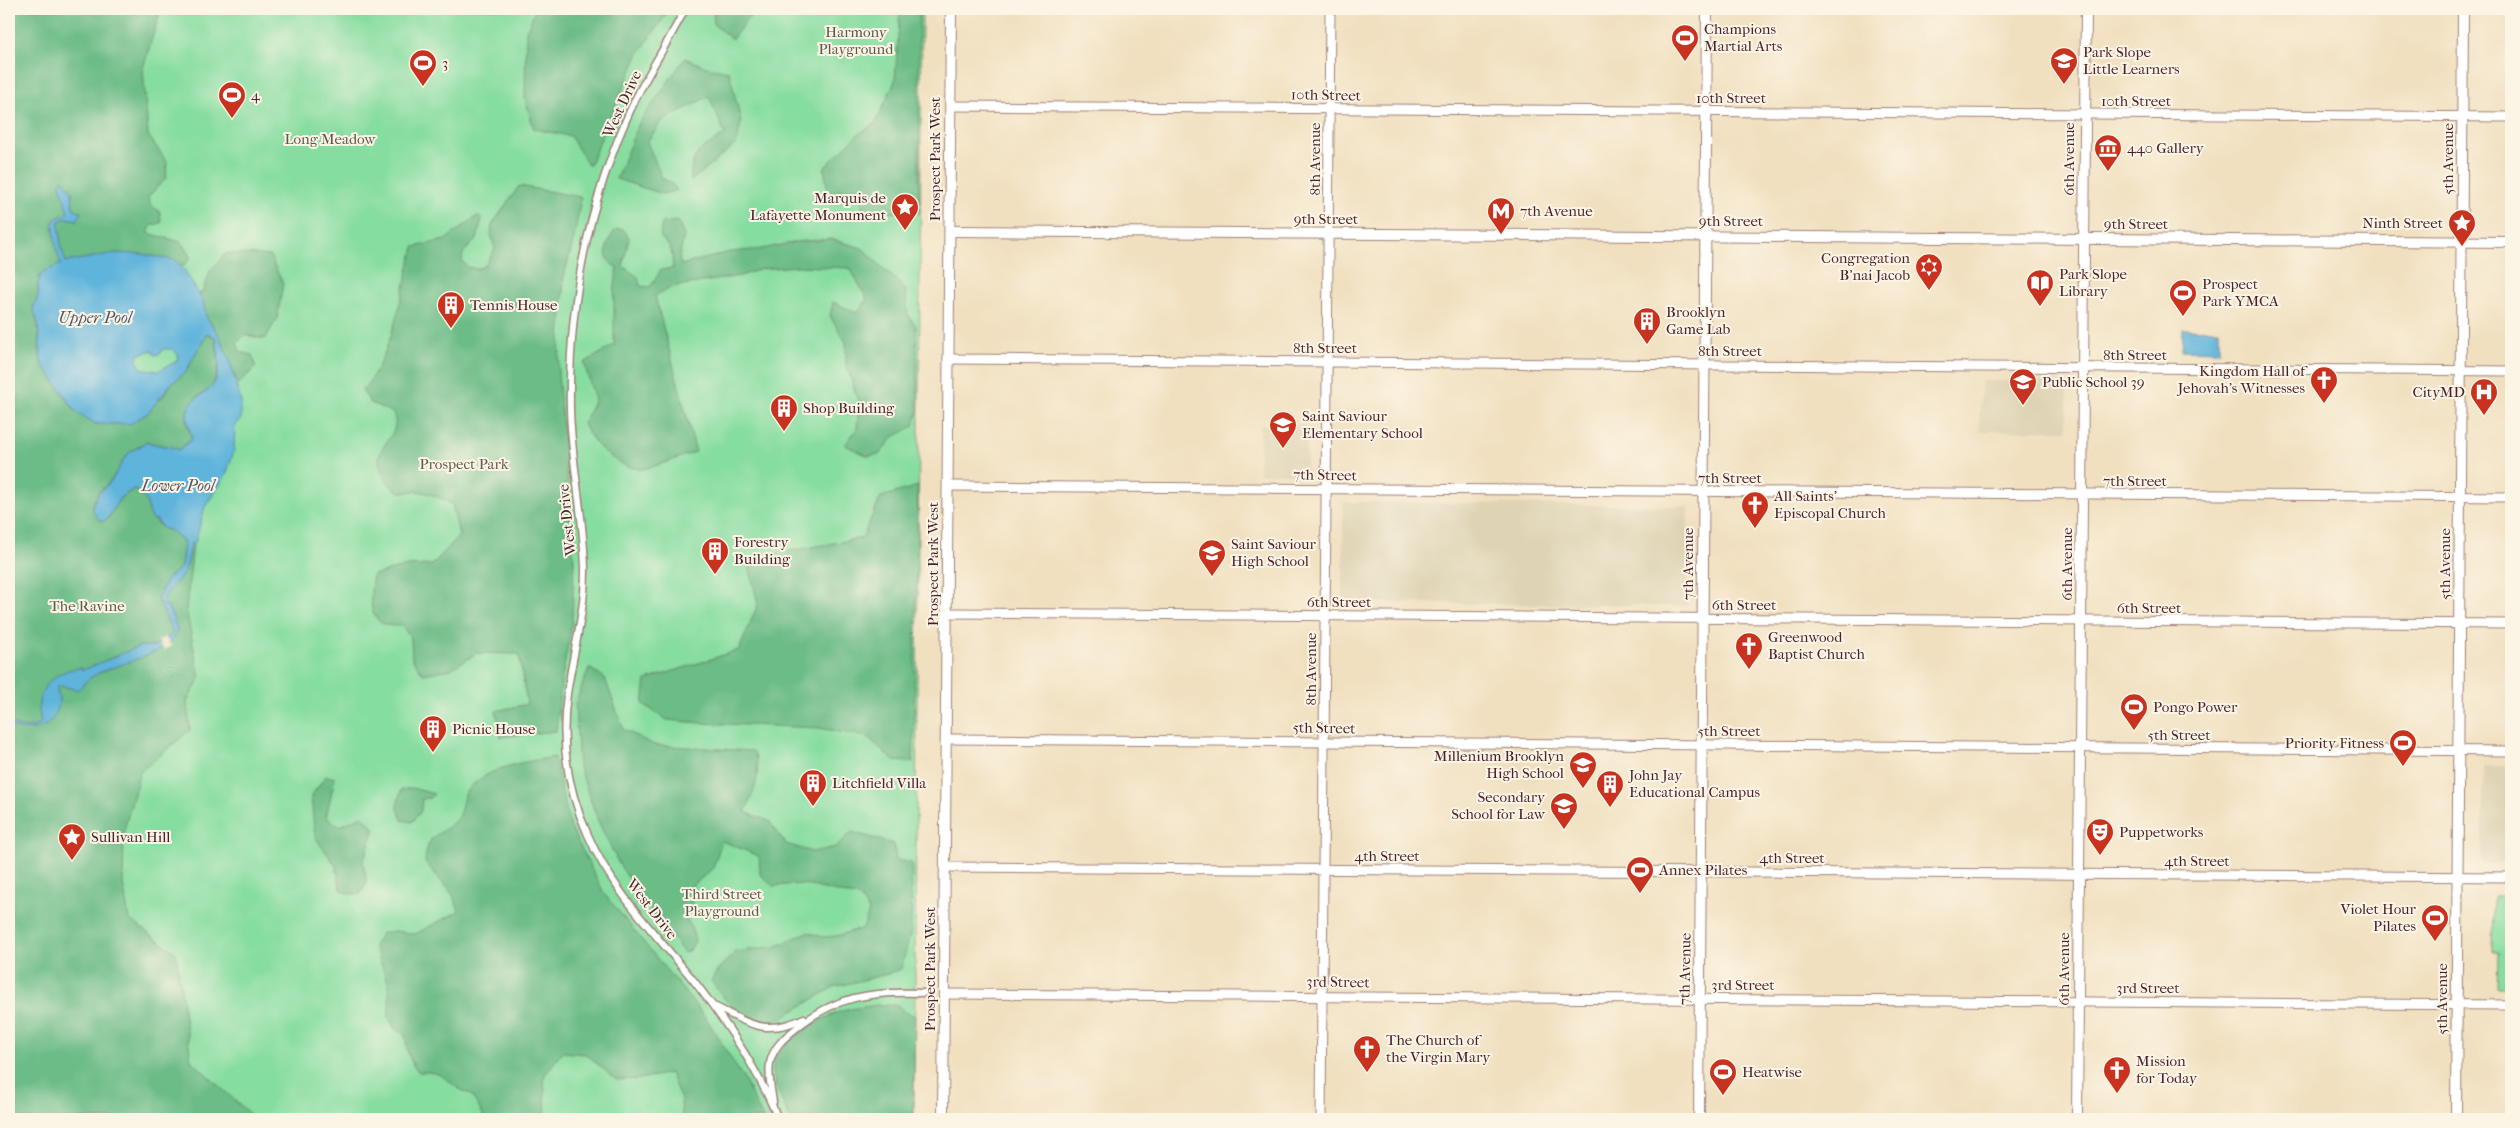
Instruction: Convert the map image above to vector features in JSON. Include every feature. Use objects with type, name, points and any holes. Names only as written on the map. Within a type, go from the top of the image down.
[{"type":"street","name":"West Drive","points":[[685,9],[636,97],[611,160],[594,211],[577,292],[570,358],[571,430],[585,570],[577,641],[567,693],[565,741],[573,797],[589,839],[606,869],[634,910],[712,1005],[748,1058],[778,1119]]},
{"type":"street","name":"Prospect Park West","points":[[943,1119],[951,9]]},
{"type":"street","name":"8th Avenue","points":[[1321,1119],[1330,9]]},
{"type":"street","name":"7th Avenue","points":[[1699,1119],[1707,9]]},
{"type":"street","name":"6th Avenue","points":[[2077,1119],[2086,9]]},
{"type":"street","name":"5th Avenue","points":[[2456,1119],[2463,9]]},
{"type":"street","name":"10th Street","points":[[950,106],[2511,117]]},
{"type":"street","name":"9th Street","points":[[950,230],[2511,242]]},
{"type":"street","name":"8th Street","points":[[948,359],[2511,371]]},
{"type":"street","name":"7th Street","points":[[948,486],[2511,497]]},
{"type":"street","name":"6th Street","points":[[948,612],[2511,624]]},
{"type":"street","name":"5th Street","points":[[947,739],[2511,751]]},
{"type":"street","name":"4th Street","points":[[945,867],[2511,877]]},
{"type":"street","points":[[773,1108],[769,1074],[773,1053],[777,1045],[812,1014],[850,998],[892,992],[923,993]]},
{"type":"street","name":"3rd Street","points":[[944,994],[2511,1005]]},
{"type":"street","name":"West Drive","points":[[712,1005],[760,1028],[773,1029],[785,1026],[812,1014]]},
{"type":"shaded area","name":"Public School 39","points":[[1981,381],[2067,381],[2067,430],[1979,431]]},
{"type":"shaded area","name":"Saint Saviour Elementary School","points":[[1260,425],[1306,425],[1307,474],[1259,474]]},
{"type":"shaded area","points":[[1343,502],[1688,506],[1687,606],[1343,602]]},
{"type":"shaded area","points":[[2483,766],[2511,766],[2511,864],[2482,864]]},
{"type":"green space","name":"Prospect Park","points":[[9,9],[922,9],[914,1119],[9,1119]]},
{"type":"green space","name":"The Ravine","points":[[9,9],[161,9],[143,68],[148,135],[167,162],[166,178],[148,197],[151,205],[160,212],[161,223],[152,225],[148,233],[181,242],[191,258],[183,266],[165,259],[38,283],[38,296],[33,308],[38,324],[41,362],[76,412],[96,424],[163,397],[171,384],[185,373],[206,333],[215,337],[219,364],[214,383],[209,390],[196,397],[186,420],[192,439],[179,450],[147,441],[129,453],[110,482],[97,493],[108,518],[120,498],[134,489],[142,493],[148,503],[149,513],[162,528],[172,531],[181,541],[193,545],[186,609],[200,679],[187,701],[190,730],[140,772],[124,830],[123,883],[129,919],[176,953],[191,1060],[255,1119],[9,1119]]},
{"type":"green space","points":[[536,9],[670,9],[639,53],[589,166],[570,136],[534,129],[525,99],[526,31]]},
{"type":"green space","points":[[714,9],[756,9],[732,39],[713,24]]},
{"type":"green space","points":[[900,9],[919,9],[919,213],[863,212],[859,188],[828,192],[824,168],[857,135],[875,124],[895,81]]},
{"type":"green space","points":[[685,58],[706,67],[729,71],[741,121],[737,143],[691,181],[691,171],[695,157],[704,148],[725,134],[709,96],[662,121],[647,142],[662,178],[671,183],[677,190],[663,194],[616,179],[639,123]]},
{"type":"green space","points":[[519,186],[581,197],[574,238],[564,276],[558,374],[574,562],[572,622],[561,683],[556,731],[501,737],[496,711],[527,704],[519,654],[477,653],[451,669],[423,674],[412,659],[411,638],[402,626],[386,625],[375,616],[371,603],[373,575],[408,566],[432,565],[459,536],[452,504],[425,493],[416,491],[400,492],[386,480],[380,466],[379,456],[395,427],[395,420],[393,413],[371,403],[362,391],[381,361],[395,323],[414,247],[445,240],[477,216],[482,219],[477,239],[463,253],[462,261],[467,267],[477,269],[485,266],[495,249],[491,234],[492,225]]},
{"type":"green space","points":[[678,221],[684,236],[679,258],[681,265],[730,252],[762,249],[796,242],[831,239],[862,248],[905,289],[908,315],[916,326],[918,411],[914,426],[893,437],[880,454],[868,456],[845,445],[857,429],[859,403],[846,364],[846,342],[830,316],[833,302],[857,313],[867,299],[850,268],[797,266],[761,269],[740,276],[671,287],[655,296],[696,452],[639,469],[622,464],[599,447],[583,424],[595,400],[584,363],[614,345],[614,297],[617,268],[609,261],[606,251],[608,243],[617,229],[624,230],[629,238],[623,266],[638,277],[640,286],[650,287],[661,270],[673,268],[671,249],[660,236],[662,223]]},
{"type":"green space","points":[[226,253],[270,256],[283,284],[277,319],[265,339],[245,335],[237,343],[240,352],[252,355],[256,367],[238,384],[219,335],[206,316],[200,293],[203,292],[210,271]]},
{"type":"green space","points":[[918,486],[913,762],[894,761],[868,737],[819,728],[667,720],[643,704],[646,680],[739,650],[758,604],[748,562],[778,553],[862,538],[881,497]]},
{"type":"green space","points":[[589,668],[605,678],[623,729],[654,745],[753,751],[757,767],[756,782],[745,812],[769,821],[786,844],[812,852],[836,847],[852,832],[894,844],[896,860],[912,863],[911,931],[901,969],[834,987],[776,1021],[748,1018],[728,1003],[711,981],[719,968],[735,952],[777,946],[808,932],[823,937],[836,936],[863,928],[869,911],[859,897],[802,884],[773,886],[760,874],[759,856],[722,841],[713,868],[690,888],[692,904],[682,913],[691,926],[695,941],[690,950],[684,953],[639,894],[619,864],[598,821],[579,767],[575,704]]},
{"type":"green space","points":[[554,757],[570,826],[605,895],[706,1018],[745,1081],[763,1119],[682,1119],[681,1100],[670,1073],[640,1079],[616,1080],[586,1054],[562,1052],[544,1076],[546,1119],[483,1119],[483,1115],[471,1094],[463,1091],[442,1076],[429,1072],[419,1072],[414,1067],[408,1054],[405,1035],[394,1028],[389,1017],[389,984],[374,946],[382,933],[395,931],[415,934],[459,911],[453,895],[425,862],[428,845],[434,836],[449,827],[458,818],[468,789],[477,781],[497,770],[519,763]]},
{"type":"green space","points":[[326,776],[335,778],[326,817],[340,826],[362,816],[375,828],[363,862],[367,883],[360,894],[351,894],[341,890],[336,866],[315,837],[311,796]]},
{"type":"green space","points":[[412,788],[434,794],[430,798],[422,799],[421,811],[412,822],[402,820],[397,806],[401,790]]},
{"type":"green space","points":[[2494,896],[2511,896],[2511,987],[2497,987],[2498,952],[2493,952]]},
{"type":"green space","points":[[877,1005],[898,1005],[903,1011],[915,1016],[913,1119],[790,1119],[773,1074],[776,1059],[782,1050],[800,1033],[833,1014]]},
{"type":"water","name":"Upper Pool","points":[[63,179],[72,191],[73,208],[82,213],[77,220],[66,218],[59,221],[61,247],[66,262],[115,253],[142,254],[175,260],[185,271],[203,301],[206,316],[219,335],[229,358],[241,402],[241,419],[235,425],[234,451],[226,475],[205,507],[195,543],[191,543],[184,573],[163,600],[163,605],[168,606],[176,625],[177,631],[174,638],[167,645],[156,651],[107,669],[87,680],[78,690],[61,686],[57,687],[59,703],[57,712],[52,719],[40,727],[25,729],[9,726],[9,723],[21,727],[34,727],[41,722],[39,703],[41,695],[48,683],[60,674],[74,669],[81,668],[83,670],[140,646],[154,646],[168,638],[173,632],[157,599],[167,579],[181,567],[184,542],[172,531],[162,528],[157,520],[151,519],[148,505],[142,495],[134,489],[120,498],[108,518],[102,522],[96,516],[93,505],[98,495],[111,481],[128,454],[147,441],[179,450],[192,439],[187,420],[188,408],[194,400],[213,385],[219,365],[215,337],[207,333],[185,373],[171,384],[148,413],[130,424],[96,424],[76,412],[41,362],[38,324],[33,308],[38,296],[38,283],[41,273],[61,264],[56,247],[53,222],[68,213],[60,184]],"holes":[[[163,349],[172,349],[178,355],[177,361],[158,371],[141,368],[137,360],[138,355],[152,350],[155,355],[160,354]]]},
{"type":"water","points":[[2183,329],[2219,330],[2219,351],[2182,350]]},
{"type":"pier","points":[[165,637],[171,646],[164,650],[158,641]]},
{"type":"place","name":"Champions Martial Arts","points":[[1685,62]]},
{"type":"place","name":"Park Slope Little Learners","points":[[2064,85]]},
{"type":"place","name":"3","points":[[423,87]]},
{"type":"place","name":"4","points":[[232,119]]},
{"type":"place","name":"440 Gallery","points":[[2108,172]]},
{"type":"place","name":"Marquis de Lafayette Monument","points":[[905,231]]},
{"type":"place","name":"7th Avenue","points":[[1501,235]]},
{"type":"place","name":"Ninth Street","points":[[2462,247]]},
{"type":"place","name":"Congregation B'nai Jacob","points":[[1929,291]]},
{"type":"place","name":"Park Slope Library","points":[[2040,307]]},
{"type":"place","name":"Prospect Park YMCA","points":[[2183,317]]},
{"type":"place","name":"Tennis House","points":[[451,329]]},
{"type":"place","name":"Brooklyn Game Lab","points":[[1647,345]]},
{"type":"place","name":"Kingdom Hall of Jehovah’s Witnesses","points":[[2324,404]]},
{"type":"place","name":"Public School 39","points":[[2023,406]]},
{"type":"place","name":"CityMD","points":[[2484,416]]},
{"type":"place","name":"Shop Building","points":[[784,432]]},
{"type":"place","name":"Saint Saviour Elementary School","points":[[1283,449]]},
{"type":"place","name":"All Saints' Episcopal Church","points":[[1755,529]]},
{"type":"place","name":"Forestry Building","points":[[715,575]]},
{"type":"place","name":"Saint Saviour High School","points":[[1212,577]]},
{"type":"place","name":"Greenwood Baptist Church","points":[[1749,670]]},
{"type":"place","name":"Pongo Power","points":[[2134,731]]},
{"type":"place","name":"Picnic House","points":[[433,753]]},
{"type":"place","name":"Priority Fitness","points":[[2403,767]]},
{"type":"place","name":"Millenium Brooklyn High School","points":[[1583,789]]},
{"type":"place","name":"Litchfield Villa","points":[[813,807]]},
{"type":"place","name":"John Jay Educational Campus","points":[[1610,808]]},
{"type":"place","name":"Secondary School for Law","points":[[1564,830]]},
{"type":"place","name":"Puppetworks","points":[[2100,856]]},
{"type":"place","name":"Sullivan Hill","points":[[72,861]]},
{"type":"place","name":"Annex Pilates","points":[[1640,894]]},
{"type":"place","name":"Violet Hour Pilates","points":[[2435,942]]},
{"type":"place","name":"The Church of the Virgin Mary","points":[[1367,1073]]},
{"type":"place","name":"Mission for Today","points":[[2117,1094]]},
{"type":"place","name":"Heatwise","points":[[1723,1096]]},
{"type":"park label","name":"Harmony Playground","points":[[856,40]]},
{"type":"park label","name":"Long Meadow","points":[[330,139]]},
{"type":"park label","name":"Third Street Playground","points":[[722,902]]},
{"type":"water label","name":"Lower Pool","points":[[178,485]]}]
